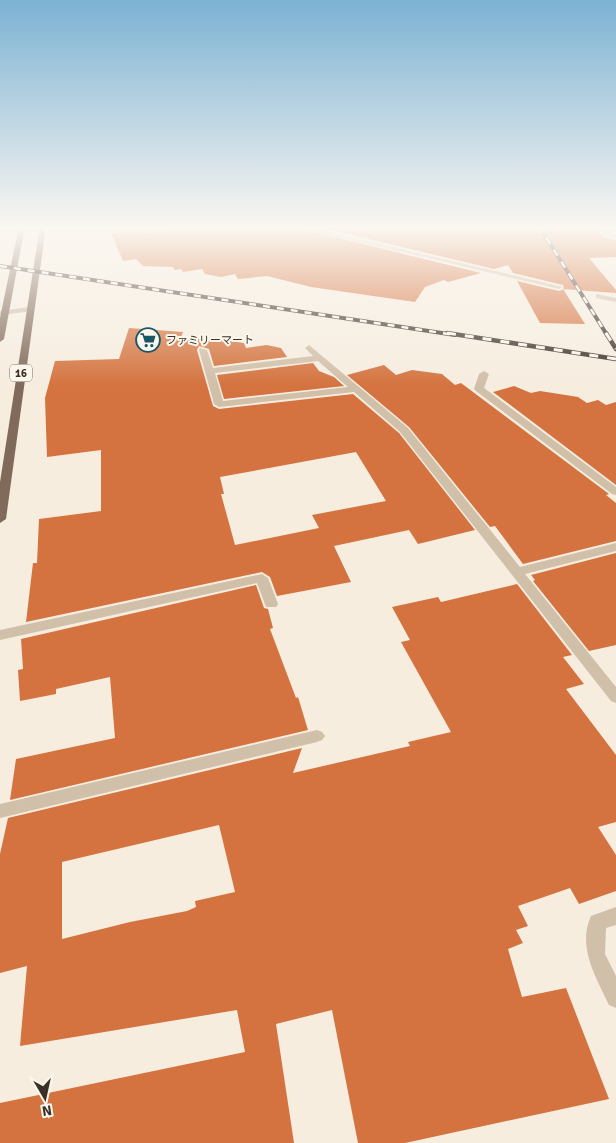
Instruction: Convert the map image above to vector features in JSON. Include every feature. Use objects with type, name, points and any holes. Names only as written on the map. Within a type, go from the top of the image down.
[{"type":"main road","points":[[0,339],[3,312],[10,279]]},
{"type":"main road","name":"16","points":[[0,519],[34,279]]},
{"type":"street","points":[[526,279],[559,287]]},
{"type":"street","points":[[599,296],[616,300]]},
{"type":"street","points":[[3,312],[30,309]]},
{"type":"street","points":[[309,348],[318,358],[404,430],[616,698]]},
{"type":"street","points":[[203,350],[219,404],[354,389]]},
{"type":"street","points":[[210,370],[318,358]]},
{"type":"street","points":[[484,374],[479,389],[616,492]]},
{"type":"street","points":[[516,572],[616,547]]},
{"type":"street","points":[[0,636],[262,578],[271,604]]},
{"type":"street","points":[[0,811],[317,736]]},
{"type":"street","points":[[616,916],[597,922],[596,955],[616,998]]},
{"type":"building","points":[[280,279],[458,279],[448,282],[444,280],[425,287],[415,302],[311,287]]},
{"type":"building","points":[[539,279],[607,279],[616,290],[616,293],[564,289],[563,285]]},
{"type":"building","points":[[517,281],[559,291],[563,289],[585,324],[540,323]]},
{"type":"building","points":[[129,328],[183,332],[180,340],[211,338],[244,343],[246,348],[267,345],[281,348],[287,357],[214,366],[209,349],[199,346],[197,350],[213,406],[219,409],[353,394],[399,433],[475,530],[418,544],[409,530],[334,546],[351,582],[277,596],[270,577],[262,572],[26,622],[33,563],[37,563],[39,519],[101,511],[101,450],[47,457],[45,398],[55,361],[119,359]],"holes":[[[356,452],[386,501],[312,515],[319,528],[235,545],[221,494],[224,494],[220,477]]]},
{"type":"building","points":[[313,363],[319,371],[334,377],[344,386],[224,399],[217,375]]},
{"type":"building","points":[[384,365],[396,375],[412,370],[442,374],[455,385],[461,383],[609,494],[606,495],[616,503],[616,541],[523,564],[495,526],[490,527],[409,427],[347,375]]},
{"type":"building","points":[[514,386],[531,393],[540,391],[578,397],[587,403],[598,400],[606,405],[616,402],[616,485],[493,392]]},
{"type":"building","points":[[616,553],[616,645],[589,651],[533,581],[535,580],[531,575]]},
{"type":"building","points":[[517,584],[572,655],[563,657],[584,684],[566,689],[616,755],[616,822],[598,827],[616,855],[616,891],[579,904],[570,888],[518,906],[528,926],[516,930],[523,943],[508,949],[522,997],[566,988],[609,1099],[405,1143],[358,1143],[332,1010],[276,1024],[294,1143],[0,1143],[0,1103],[245,1052],[237,1010],[20,1046],[27,966],[0,973],[0,854],[8,818],[302,748],[293,773],[410,746],[408,742],[451,732],[401,642],[410,640],[392,607],[438,597],[441,602]],"holes":[[[219,825],[235,892],[195,901],[196,907],[187,911],[130,922],[62,939],[62,862]]]},
{"type":"building","points":[[256,585],[264,608],[268,609],[273,628],[270,629],[296,698],[298,697],[308,730],[10,800],[16,759],[115,738],[110,677],[56,689],[56,694],[20,701],[18,670],[23,669],[21,639]]},
{"type":"railway","points":[[88,279],[455,335]]},
{"type":"railway","points":[[572,279],[607,335]]},
{"type":"railway","points":[[447,333],[616,359]]},
{"type":"railway","points":[[606,333],[616,349]]},
{"type":"place","name":"ファミリーマート","points":[[148,340]]}]
